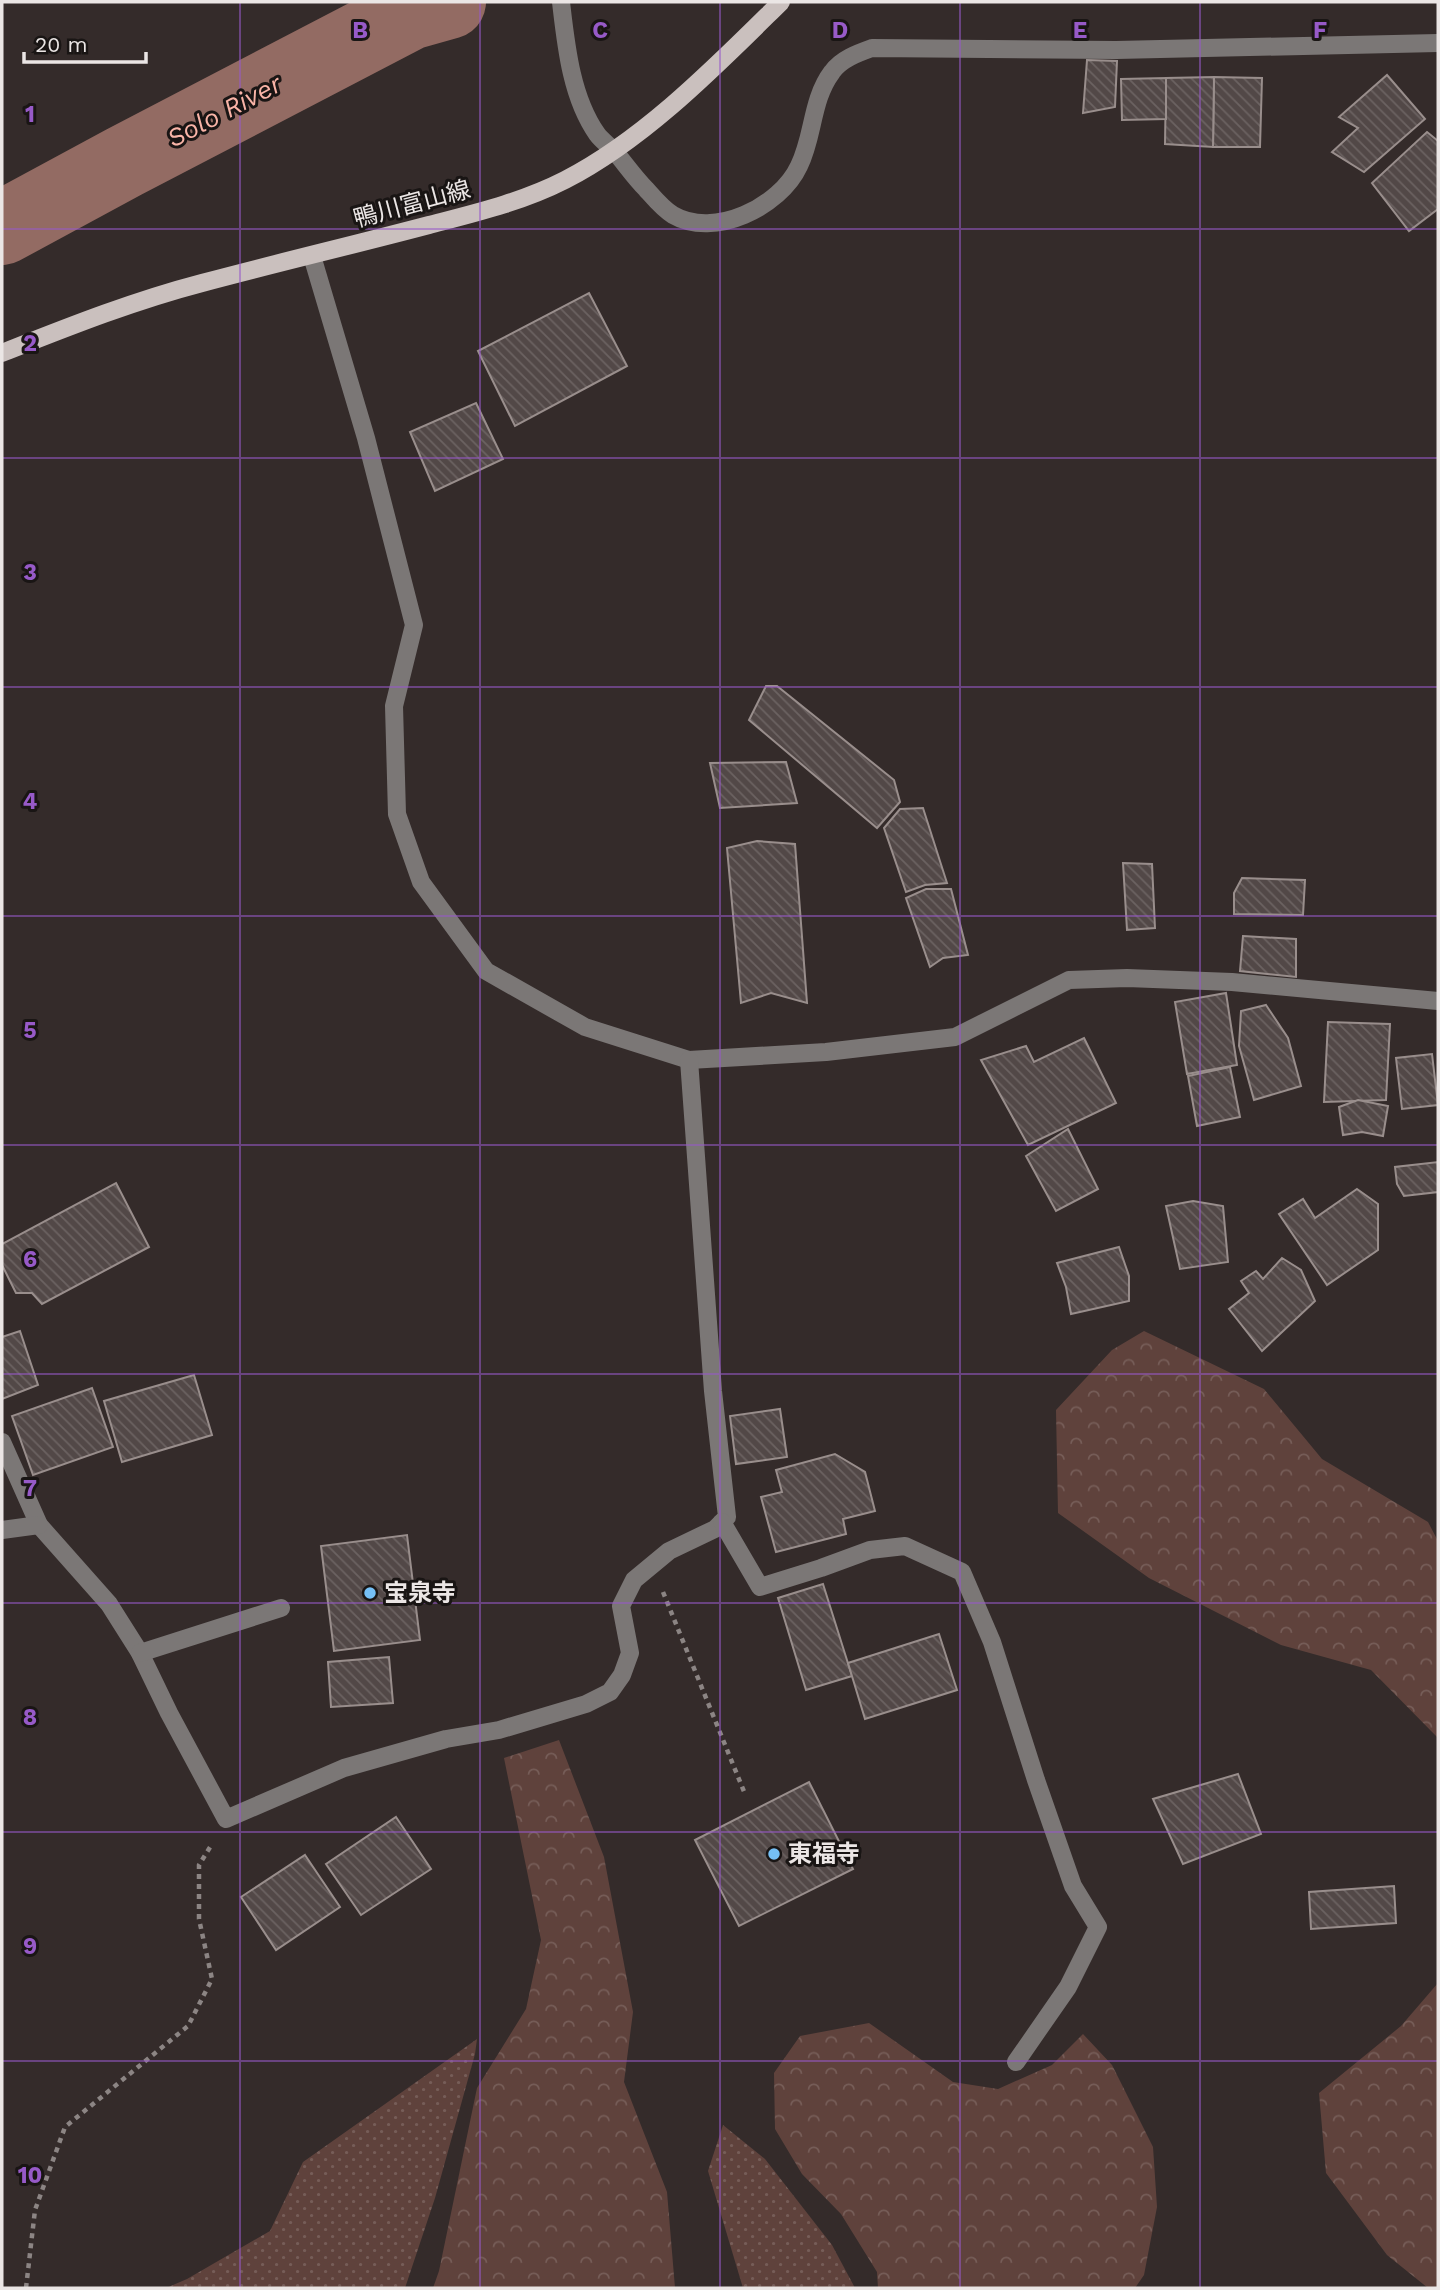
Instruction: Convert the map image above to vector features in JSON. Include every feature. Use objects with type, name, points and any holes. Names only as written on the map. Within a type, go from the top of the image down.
[{"type":"main road","name":"鴨川富山線","points":[[2,353],[108,312],[201,283],[517,201],[564,181],[615,151],[711,71],[781,2]]},
{"type":"street","points":[[562,2],[576,87],[597,134],[674,216],[706,223],[733,220],[758,209],[789,182],[808,145],[811,120],[821,92],[833,71],[851,56],[872,48],[1116,50],[1438,43]]},
{"type":"street","points":[[312,256],[366,438],[414,625],[394,706],[397,814],[421,882],[486,971],[585,1027],[689,1060],[826,1052],[955,1037],[1069,980],[1127,978],[1232,982],[1438,1001]]},
{"type":"street","points":[[2,1442],[39,1525],[109,1604],[140,1653],[226,1819],[344,1768],[446,1739],[499,1730],[586,1704],[610,1692],[622,1675],[630,1653],[621,1606],[634,1580],[669,1551],[715,1529],[727,1517],[706,1303],[689,1060]]},
{"type":"street","points":[[722,1522],[760,1587],[821,1569],[870,1550],[905,1546],[961,1572],[992,1642],[1073,1886],[1098,1927],[1068,1987],[1016,2062]]},
{"type":"street","points":[[2,1530],[39,1525]]},
{"type":"street","points":[[140,1653],[281,1608]]},
{"type":"path","points":[[667,1600],[745,1794]]},
{"type":"path","points":[[26,2288],[35,2210],[65,2127],[188,2026],[212,1979],[199,1919],[199,1865],[226,1819]]},
{"type":"green space","points":[[1144,1331],[1264,1389],[1322,1459],[1428,1522],[1438,1541],[1438,1738],[1371,1670],[1281,1645],[1149,1578],[1058,1513],[1056,1410],[1112,1350]]},
{"type":"green space","points":[[559,1740],[604,1857],[633,2012],[624,2082],[667,2192],[675,2288],[433,2288],[439,2271],[477,2088],[526,2009],[541,1940],[504,1758]]},
{"type":"green space","points":[[1438,1983],[1438,2288],[1428,2288],[1387,2255],[1326,2173],[1319,2093],[1401,2026]]},
{"type":"green space","points":[[869,2023],[953,2082],[998,2089],[1052,2065],[1083,2034],[1112,2065],[1153,2147],[1157,2207],[1144,2275],[1135,2288],[878,2288],[877,2272],[841,2214],[802,2174],[775,2129],[774,2073],[800,2036]]},
{"type":"green space","points":[[477,2039],[435,2198],[405,2288],[166,2288],[187,2279],[270,2231],[303,2162]]},
{"type":"green space","points":[[723,2125],[765,2159],[832,2245],[855,2288],[743,2288],[708,2171]]},
{"type":"building","points":[[1087,60],[1117,61],[1115,107],[1083,113]]},
{"type":"building","points":[[1387,75],[1425,119],[1364,172],[1332,152],[1358,128],[1339,117]]},
{"type":"building","points":[[1214,77],[1262,78],[1260,147],[1213,147]]},
{"type":"building","points":[[1214,77],[1213,147],[1165,144],[1166,78]]},
{"type":"building","points":[[1166,78],[1166,119],[1122,120],[1121,79]]},
{"type":"building","points":[[1427,132],[1438,141],[1438,209],[1409,231],[1372,183]]},
{"type":"building","points":[[589,293],[627,366],[515,426],[478,351]]},
{"type":"building","points":[[476,403],[503,459],[435,491],[410,432]]},
{"type":"building","points":[[766,686],[777,686],[894,780],[900,802],[877,828],[749,720]]},
{"type":"building","points":[[786,762],[797,803],[720,808],[710,763]]},
{"type":"building","points":[[923,808],[947,883],[925,885],[906,892],[884,828],[900,809]]},
{"type":"building","points":[[757,841],[795,844],[807,1003],[771,993],[741,1003],[727,848]]},
{"type":"building","points":[[1123,863],[1152,864],[1155,928],[1127,930]]},
{"type":"building","points":[[1242,878],[1305,880],[1303,915],[1234,914],[1234,893]]},
{"type":"building","points":[[926,889],[951,889],[968,955],[943,958],[930,967],[906,898]]},
{"type":"building","points":[[1243,936],[1296,939],[1296,977],[1240,971]]},
{"type":"building","points":[[1226,993],[1237,1065],[1187,1074],[1175,1002]]},
{"type":"building","points":[[1266,1005],[1288,1038],[1301,1086],[1254,1100],[1239,1046],[1241,1011]]},
{"type":"building","points":[[1328,1022],[1390,1024],[1386,1100],[1324,1102]]},
{"type":"building","points":[[1084,1038],[1116,1103],[1028,1145],[981,1060],[1026,1046],[1034,1062]]},
{"type":"building","points":[[1432,1054],[1438,1105],[1402,1109],[1396,1058]]},
{"type":"building","points":[[1230,1067],[1240,1117],[1197,1126],[1188,1076]]},
{"type":"building","points":[[1358,1100],[1388,1106],[1383,1136],[1362,1132],[1343,1135],[1339,1107]]},
{"type":"building","points":[[1068,1129],[1098,1189],[1056,1211],[1026,1156]]},
{"type":"building","points":[[1438,1162],[1438,1192],[1404,1196],[1397,1184],[1395,1167]]},
{"type":"building","points":[[116,1183],[149,1247],[42,1304],[32,1293],[16,1293],[2,1265],[2,1244]]},
{"type":"building","points":[[1357,1189],[1378,1204],[1378,1250],[1327,1285],[1279,1214],[1303,1199],[1315,1218]]},
{"type":"building","points":[[1193,1201],[1223,1206],[1228,1262],[1180,1269],[1166,1206]]},
{"type":"building","points":[[1119,1247],[1129,1276],[1129,1301],[1071,1314],[1066,1287],[1057,1263]]},
{"type":"building","points":[[1282,1258],[1301,1270],[1315,1301],[1262,1351],[1229,1309],[1249,1293],[1241,1281],[1256,1271],[1263,1279]]},
{"type":"building","points":[[20,1331],[38,1385],[2,1399],[2,1337]]},
{"type":"building","points":[[194,1375],[212,1435],[122,1462],[104,1401]]},
{"type":"building","points":[[92,1388],[113,1447],[33,1475],[12,1416]]},
{"type":"building","points":[[780,1409],[787,1457],[736,1464],[730,1416]]},
{"type":"building","points":[[835,1454],[865,1472],[875,1511],[843,1519],[846,1534],[776,1552],[761,1497],[782,1492],[776,1470]]},
{"type":"building","name":"宝泉寺","points":[[407,1535],[420,1640],[334,1651],[321,1546]]},
{"type":"building","points":[[823,1584],[852,1676],[806,1690],[778,1598]]},
{"type":"building","points":[[939,1634],[957,1690],[865,1719],[848,1663]]},
{"type":"building","points":[[389,1657],[393,1703],[331,1707],[328,1662]]},
{"type":"building","points":[[1238,1774],[1261,1834],[1183,1864],[1153,1799]]},
{"type":"building","name":"東福寺","points":[[809,1782],[853,1869],[739,1926],[695,1840]]},
{"type":"building","points":[[396,1817],[431,1869],[361,1915],[326,1864]]},
{"type":"building","points":[[305,1855],[340,1907],[276,1950],[241,1897]]},
{"type":"building","points":[[1394,1886],[1396,1923],[1311,1929],[1309,1892]]},
{"type":"waterway","name":"Solo River","points":[[2,228],[410,13],[449,2]]},
{"type":"place","name":"宝泉寺","points":[[370,1593]]},
{"type":"place","name":"東福寺","points":[[774,1854]]}]
